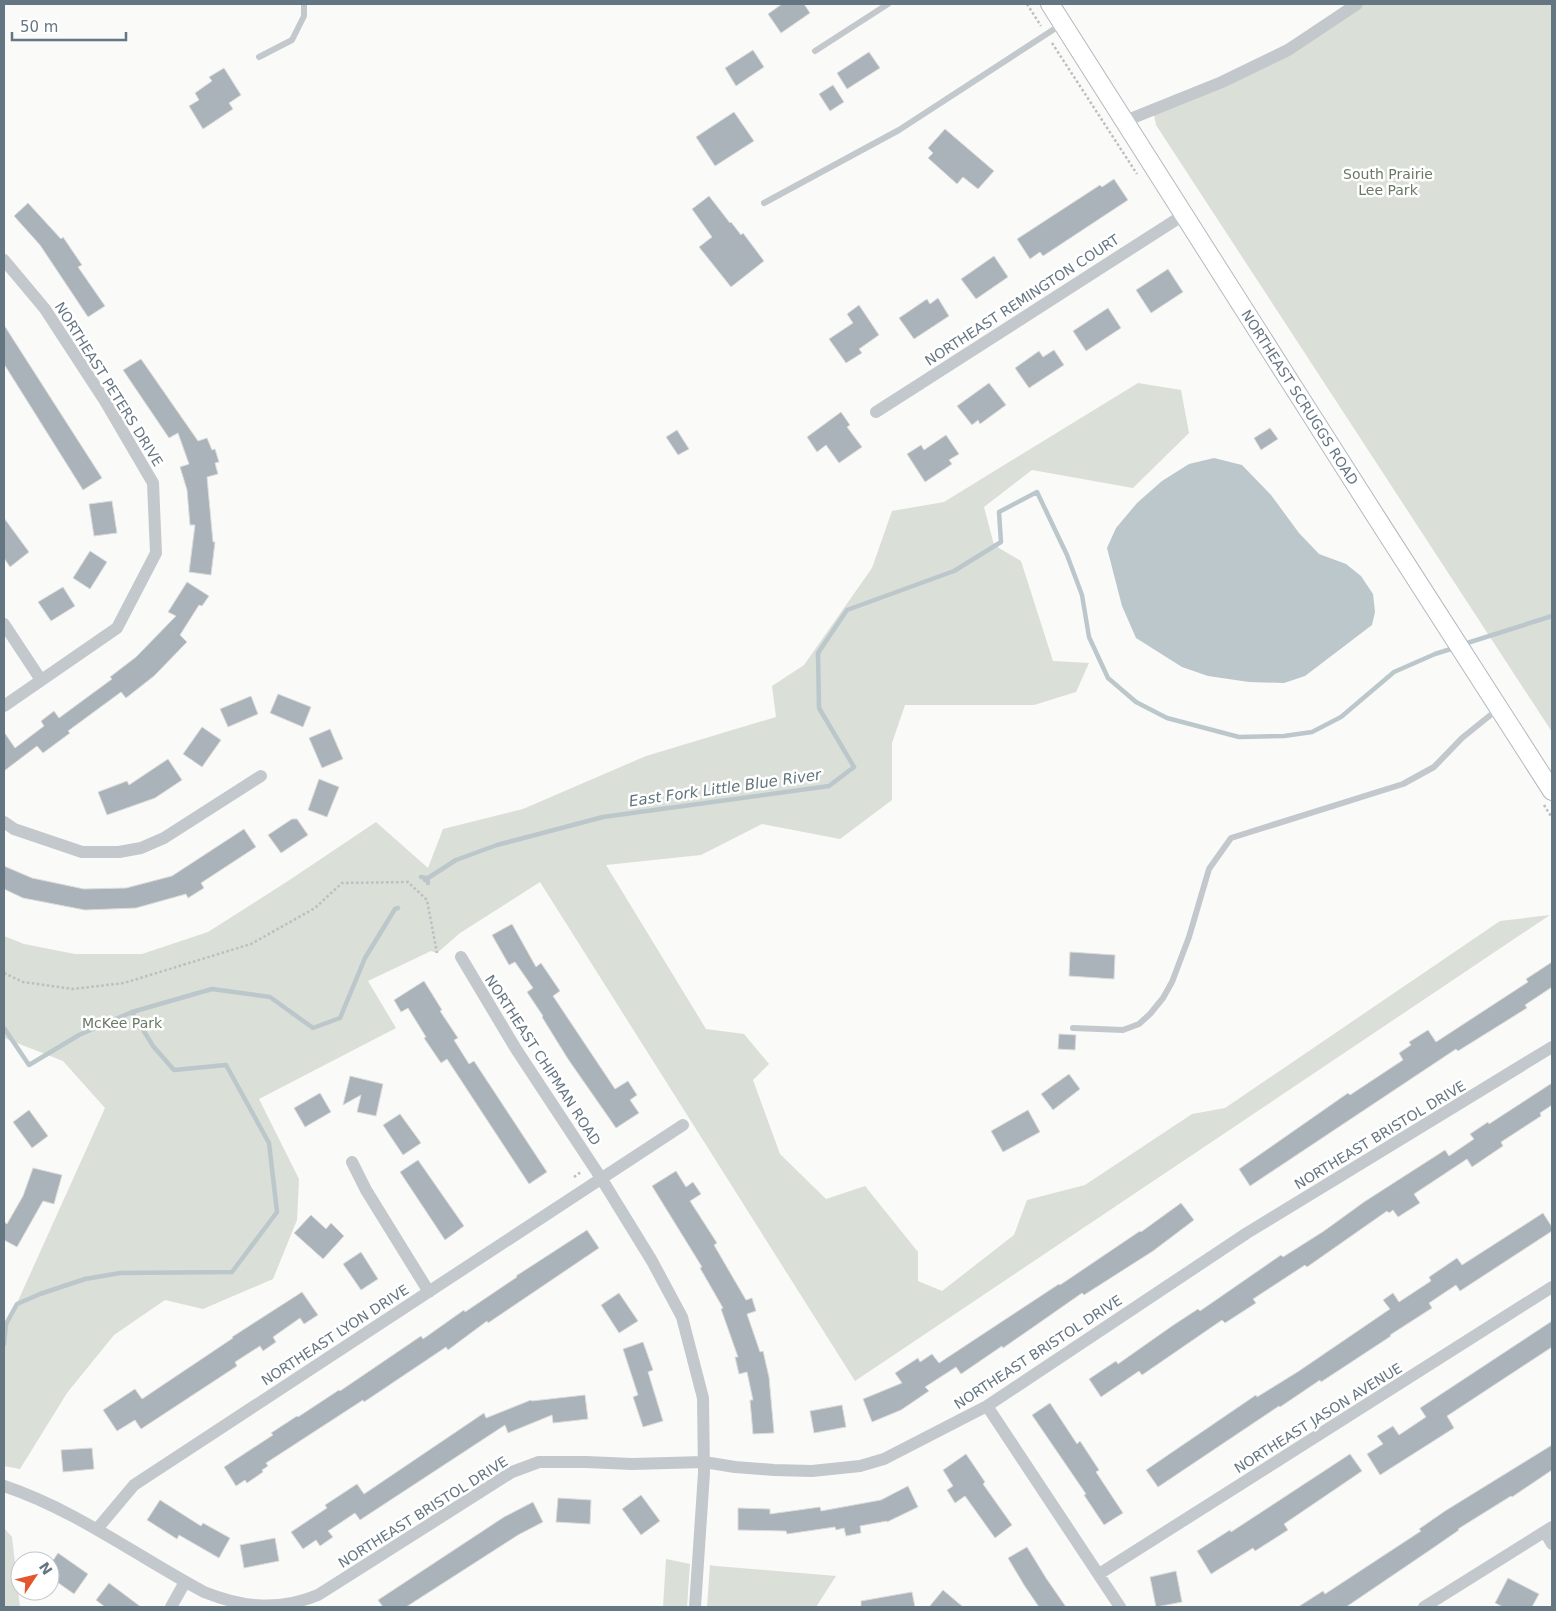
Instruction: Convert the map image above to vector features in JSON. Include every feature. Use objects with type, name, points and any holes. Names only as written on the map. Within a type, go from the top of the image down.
[{"type":"street","name":"NORTHEAST SCRUGGS ROAD","points":[[1050,4],[1185,214],[1288,380],[1482,679],[1552,791]]},
{"type":"street","points":[[1125,121],[1222,82],[1288,50],[1357,4]]},
{"type":"street","name":"NORTHEAST REMINGTON COURT","points":[[876,412],[1185,214]]},
{"type":"street","name":"NORTHEAST PETERS DRIVE","points":[[4,260],[45,308],[105,401],[153,483],[156,553],[117,628],[4,706]]},
{"type":"street","points":[[4,624],[42,680]]},
{"type":"street","points":[[4,822],[14,829],[82,852],[119,852],[141,848],[164,838],[260,776]]},
{"type":"street","name":"NORTHEAST CHIPMAN ROAD","points":[[461,957],[516,1050],[601,1178],[652,1261],[682,1317],[703,1398],[704,1462],[695,1607]]},
{"type":"street","name":"NORTHEAST BRISTOL DRIVE","points":[[4,1486],[25,1493],[97,1529],[185,1582],[220,1599],[253,1606],[290,1604],[318,1595],[512,1472],[539,1462],[632,1464],[704,1462],[735,1467],[812,1471],[860,1466],[884,1459],[987,1406],[1247,1233],[1552,1047]]},
{"type":"street","points":[[601,1178],[683,1125]]},
{"type":"street","points":[[352,1162],[366,1190],[429,1292]]},
{"type":"street","name":"NORTHEAST LYON DRIVE","points":[[97,1529],[134,1485],[601,1178]]},
{"type":"street","name":"NORTHEAST JASON AVENUE","points":[[1099,1574],[1552,1287]]},
{"type":"street","points":[[987,1406],[1120,1607]]},
{"type":"street","points":[[1424,1607],[1548,1530],[1552,1544]]},
{"type":"street","points":[[171,1607],[185,1582]]},
{"type":"lane","points":[[259,58],[292,40],[304,16],[304,4]]},
{"type":"lane","points":[[815,51],[888,4]]},
{"type":"lane","points":[[764,203],[898,130],[1063,24]]},
{"type":"lane","points":[[1072,1028],[1124,1030],[1139,1024],[1159,1004],[1172,982],[1182,956],[1209,869],[1231,838],[1403,784],[1434,767],[1462,738],[1499,708]]},
{"type":"path","points":[[1027,4],[1138,174]]},
{"type":"path","points":[[4,973],[23,982],[73,989],[124,983],[251,944],[315,908],[342,884],[408,882],[427,900],[437,953]]},
{"type":"green space","name":"South Prairie Lee Park","points":[[1357,4],[1552,4],[1552,732],[1156,125],[1153,110],[1222,82]]},
{"type":"green space","name":"McKee Park","points":[[1138,383],[1181,390],[1189,433],[1133,488],[1032,470],[984,507],[994,545],[1021,561],[1053,661],[1089,663],[1076,692],[1034,705],[905,705],[892,743],[892,800],[840,839],[762,824],[701,855],[606,865],[706,1029],[744,1034],[769,1064],[753,1080],[780,1154],[826,1199],[865,1186],[918,1252],[918,1281],[942,1291],[1014,1235],[1027,1200],[1085,1185],[1192,1114],[1225,1108],[1500,921],[1550,915],[855,1381],[540,882],[460,933],[437,953],[431,951],[368,981],[396,1028],[259,1099],[299,1179],[297,1220],[273,1279],[203,1309],[165,1300],[114,1335],[67,1393],[20,1469],[4,1466],[4,1332],[105,1108],[63,1061],[4,1038],[4,936],[24,944],[75,954],[142,954],[208,932],[376,822],[428,868],[443,829],[523,809],[646,756],[776,717],[772,686],[804,665],[872,568],[892,511],[944,502]]},
{"type":"green space","points":[[4,1528],[12,1537],[14,1551],[10,1551],[10,1601],[19,1601],[20,1607],[4,1607]]},
{"type":"green space","points":[[666,1559],[690,1564],[687,1607],[663,1607]]},
{"type":"green space","points":[[710,1565],[836,1576],[816,1607],[707,1607]]},
{"type":"shaded area","points":[[1214,458],[1242,465],[1271,495],[1299,533],[1319,554],[1346,564],[1361,576],[1373,594],[1375,612],[1372,625],[1305,676],[1284,683],[1249,682],[1208,676],[1182,667],[1136,638],[1122,606],[1107,548],[1116,528],[1137,503],[1162,481],[1189,464]]},
{"type":"building","points":[[782,4],[804,4],[810,13],[781,33],[768,14]]},
{"type":"building","points":[[753,50],[764,67],[736,86],[725,68]]},
{"type":"building","points":[[869,52],[880,68],[847,89],[837,73]]},
{"type":"building","points":[[224,68],[241,95],[229,103],[233,109],[203,129],[189,106],[199,100],[195,93],[212,81],[209,77]]},
{"type":"building","points":[[833,85],[844,102],[830,111],[819,94]]},
{"type":"building","points":[[734,112],[754,141],[715,166],[696,137]]},
{"type":"building","points":[[945,129],[994,171],[978,189],[963,177],[957,184],[928,158],[933,153],[928,148]]},
{"type":"building","points":[[1114,179],[1128,200],[1043,256],[1040,252],[1030,259],[1017,239],[1100,185],[1102,187]]},
{"type":"building","points":[[709,196],[741,235],[743,233],[764,261],[731,287],[699,247],[712,237],[692,209]]},
{"type":"building","points":[[28,203],[61,239],[63,237],[82,265],[78,267],[105,306],[88,317],[40,245],[14,216]]},
{"type":"building","points":[[994,256],[1008,277],[976,299],[961,279]]},
{"type":"building","points":[[1168,269],[1183,292],[1151,313],[1136,290]]},
{"type":"building","points":[[938,298],[949,316],[914,339],[899,318],[927,299],[930,304]]},
{"type":"building","points":[[859,305],[879,335],[859,349],[862,353],[846,363],[829,339],[853,323],[847,314]]},
{"type":"building","points":[[1108,308],[1121,328],[1086,351],[1073,331]]},
{"type":"building","points":[[4,325],[102,478],[83,490],[4,364]]},
{"type":"building","points":[[1054,350],[1064,365],[1029,388],[1015,368],[1039,351],[1043,357]]},
{"type":"building","points":[[141,359],[198,441],[207,438],[212,450],[215,449],[219,462],[215,463],[218,474],[207,477],[213,542],[215,542],[211,575],[189,572],[195,525],[190,525],[187,490],[180,467],[189,464],[178,433],[169,438],[123,370]]},
{"type":"building","points":[[989,383],[1006,405],[980,424],[978,420],[972,425],[957,406]]},
{"type":"building","points":[[841,412],[850,425],[847,427],[862,447],[839,463],[826,445],[817,452],[807,437]]},
{"type":"building","points":[[1270,428],[1278,439],[1261,450],[1254,438]]},
{"type":"building","points":[[677,430],[689,449],[678,455],[666,437]]},
{"type":"building","points":[[946,435],[959,454],[949,460],[952,464],[925,482],[907,454],[921,445],[924,450]]},
{"type":"building","points":[[112,501],[117,533],[94,536],[89,504]]},
{"type":"building","points":[[4,518],[29,552],[10,567],[4,558]]},
{"type":"building","points":[[90,551],[107,562],[90,589],[73,578]]},
{"type":"building","points":[[187,582],[209,596],[202,606],[199,605],[180,635],[187,642],[154,676],[126,698],[121,692],[68,731],[70,733],[43,753],[37,746],[4,771],[4,732],[15,748],[44,726],[41,721],[54,711],[59,718],[112,679],[110,677],[136,657],[176,616],[168,612]]},
{"type":"building","points":[[63,587],[75,606],[51,621],[38,602]]},
{"type":"building","points":[[278,694],[311,707],[303,727],[270,713]]},
{"type":"building","points":[[251,696],[258,714],[228,727],[220,709]]},
{"type":"building","points":[[202,727],[221,740],[202,767],[183,754]]},
{"type":"building","points":[[330,729],[343,759],[322,768],[309,738]]},
{"type":"building","points":[[168,759],[182,780],[155,798],[107,815],[98,792],[127,781],[129,785]]},
{"type":"building","points":[[319,779],[339,787],[327,817],[308,810]]},
{"type":"building","points":[[292,819],[297,819],[308,835],[281,853],[268,835]]},
{"type":"building","points":[[244,829],[256,847],[201,883],[204,888],[188,898],[186,894],[136,908],[85,910],[23,898],[4,889],[4,866],[32,878],[84,889],[126,888],[172,876]]},
{"type":"building","points":[[512,924],[536,967],[541,963],[560,991],[553,996],[615,1089],[628,1081],[637,1095],[630,1100],[639,1113],[616,1128],[568,1059],[527,992],[533,988],[515,962],[509,965],[492,935]]},
{"type":"building","points":[[1070,952],[1115,955],[1114,979],[1069,976]]},
{"type":"building","points":[[1552,962],[1552,987],[1525,1005],[1527,1008],[1458,1051],[1456,1049],[1250,1186],[1239,1169],[1348,1093],[1350,1095],[1403,1060],[1399,1053],[1411,1045],[1409,1042],[1428,1030],[1436,1042],[1528,982],[1526,979]]},
{"type":"building","points":[[424,981],[442,1010],[440,1011],[458,1038],[454,1040],[469,1064],[474,1061],[547,1172],[529,1184],[447,1059],[441,1063],[424,1038],[426,1037],[408,1008],[401,1012],[394,1000]]},
{"type":"building","points":[[1059,1034],[1076,1035],[1075,1050],[1058,1049]]},
{"type":"building","points":[[1069,1074],[1080,1089],[1053,1110],[1041,1094]]},
{"type":"building","points":[[350,1076],[383,1084],[376,1116],[357,1112],[361,1095],[343,1105]]},
{"type":"building","points":[[1552,1083],[1552,1105],[1540,1113],[1541,1116],[1501,1142],[1503,1146],[1472,1167],[1467,1159],[1414,1194],[1420,1203],[1398,1217],[1393,1210],[1389,1213],[1387,1211],[1307,1267],[1305,1265],[1253,1299],[1256,1303],[1225,1323],[1222,1320],[1142,1375],[1139,1371],[1101,1397],[1089,1379],[1116,1361],[1118,1364],[1172,1326],[1198,1309],[1200,1311],[1281,1255],[1283,1257],[1324,1231],[1364,1202],[1445,1150],[1449,1156],[1474,1139],[1470,1134],[1488,1122],[1489,1124]]},
{"type":"building","points":[[320,1093],[331,1112],[305,1127],[294,1108]]},
{"type":"building","points":[[29,1110],[48,1136],[32,1148],[13,1122]]},
{"type":"building","points":[[1028,1110],[1040,1132],[1003,1152],[991,1131]]},
{"type":"building","points":[[400,1114],[421,1143],[403,1155],[383,1125]]},
{"type":"building","points":[[418,1160],[464,1226],[445,1240],[400,1172]]},
{"type":"building","points":[[33,1168],[62,1175],[54,1204],[43,1201],[17,1247],[4,1240],[4,1222],[7,1224],[23,1196]]},
{"type":"building","points":[[676,1171],[686,1187],[693,1182],[701,1194],[690,1201],[717,1243],[714,1245],[746,1300],[752,1298],[756,1311],[747,1314],[760,1352],[763,1351],[769,1377],[774,1433],[753,1434],[750,1400],[753,1400],[747,1372],[739,1374],[735,1357],[738,1357],[721,1309],[723,1308],[700,1268],[702,1267],[652,1186]]},
{"type":"building","points":[[1181,1203],[1194,1220],[1153,1251],[1084,1295],[1082,1293],[1003,1348],[1002,1346],[961,1374],[956,1367],[925,1387],[929,1391],[901,1410],[872,1422],[863,1399],[902,1383],[895,1373],[918,1358],[920,1362],[932,1354],[939,1363],[1141,1232]]},
{"type":"building","points":[[1543,1213],[1552,1227],[1552,1231],[1460,1291],[1456,1285],[1429,1303],[1432,1308],[1321,1382],[1320,1380],[1279,1406],[1158,1487],[1146,1470],[1256,1395],[1257,1397],[1299,1371],[1390,1309],[1383,1300],[1393,1293],[1399,1302],[1431,1281],[1429,1277],[1457,1258],[1462,1265]]},
{"type":"building","points":[[311,1215],[326,1229],[331,1223],[344,1236],[323,1259],[294,1233]]},
{"type":"building","points":[[587,1230],[599,1248],[488,1323],[487,1321],[448,1350],[446,1347],[364,1402],[363,1400],[266,1463],[268,1466],[262,1470],[263,1472],[247,1483],[245,1480],[236,1486],[224,1467],[273,1435],[271,1433],[297,1416],[340,1391],[421,1336],[423,1339]]},
{"type":"building","points":[[361,1252],[378,1279],[361,1290],[343,1264]]},
{"type":"building","points":[[302,1292],[318,1315],[304,1324],[300,1318],[273,1337],[276,1342],[263,1351],[260,1346],[235,1362],[237,1366],[141,1429],[135,1420],[117,1431],[103,1410],[135,1389],[142,1399],[232,1337]]},
{"type":"building","points":[[619,1293],[638,1321],[619,1333],[601,1305]]},
{"type":"building","points":[[1552,1321],[1552,1347],[1447,1416],[1454,1428],[1380,1475],[1367,1454],[1383,1444],[1377,1436],[1393,1426],[1399,1435],[1426,1417],[1420,1408]]},
{"type":"building","points":[[643,1342],[653,1370],[648,1372],[663,1421],[643,1427],[633,1397],[638,1395],[623,1349]]},
{"type":"building","points":[[585,1395],[588,1419],[553,1423],[552,1415],[508,1433],[505,1425],[360,1520],[355,1513],[328,1531],[333,1537],[320,1546],[316,1540],[303,1549],[291,1532],[327,1508],[325,1505],[357,1484],[364,1494],[484,1413],[486,1418],[531,1400]]},
{"type":"building","points":[[1050,1403],[1077,1444],[1080,1441],[1099,1470],[1096,1472],[1123,1513],[1104,1525],[1084,1495],[1086,1494],[1032,1415]]},
{"type":"building","points":[[842,1405],[846,1427],[814,1433],[810,1411]]},
{"type":"building","points":[[1552,1445],[1552,1470],[1512,1497],[1458,1529],[1346,1607],[1298,1607],[1323,1591],[1325,1594],[1421,1531],[1419,1529],[1445,1511]]},
{"type":"building","points":[[92,1448],[94,1469],[63,1472],[61,1450]]},
{"type":"building","points":[[966,1454],[985,1482],[983,1484],[1012,1525],[995,1538],[965,1496],[955,1503],[947,1490],[953,1486],[943,1470]]},
{"type":"building","points":[[1350,1454],[1362,1471],[1284,1524],[1288,1530],[1255,1551],[1253,1548],[1211,1574],[1197,1551],[1230,1530],[1231,1532]]},
{"type":"building","points":[[908,1486],[918,1507],[887,1522],[860,1526],[861,1533],[846,1536],[844,1528],[836,1530],[835,1527],[787,1534],[786,1531],[738,1530],[738,1508],[770,1509],[770,1514],[820,1507],[821,1511],[881,1500]]},
{"type":"building","points":[[641,1495],[660,1521],[641,1535],[622,1509]]},
{"type":"building","points":[[558,1498],[591,1500],[590,1524],[556,1522]]},
{"type":"building","points":[[160,1500],[201,1526],[203,1523],[230,1538],[219,1558],[179,1535],[177,1539],[147,1520]]},
{"type":"building","points":[[533,1502],[543,1522],[518,1535],[406,1607],[383,1607],[378,1600],[504,1517]]},
{"type":"building","points":[[275,1538],[279,1561],[244,1568],[240,1545]]},
{"type":"building","points":[[1027,1547],[1066,1607],[1039,1607],[1024,1585],[1008,1558]]},
{"type":"building","points":[[60,1554],[88,1574],[74,1594],[60,1584]]},
{"type":"building","points":[[1176,1571],[1182,1602],[1156,1607],[1150,1577]]},
{"type":"building","points":[[1508,1578],[1539,1594],[1532,1607],[1503,1607],[1495,1603]]},
{"type":"building","points":[[109,1583],[141,1607],[105,1607],[96,1600]]},
{"type":"building","points":[[943,1590],[963,1607],[929,1607]]},
{"type":"building","points":[[912,1592],[915,1607],[861,1607],[861,1601]]},
{"type":"waterway","name":"East Fork Little Blue River","points":[[425,880],[456,860],[497,845],[603,817],[829,786],[854,767],[819,708],[818,653],[847,610],[954,571],[1001,542],[999,512],[1037,492],[1067,555],[1082,595],[1089,637],[1108,678],[1136,702],[1167,718],[1239,737],[1284,736],[1312,732],[1341,717],[1394,672],[1454,648]]},
{"type":"waterway","name":"East Fork Little Blue River","points":[[1464,644],[1552,616]]},
{"type":"waterway","name":"East Fork Little Blue River","points":[[421,877],[427,878],[428,883]]},
{"type":"waterway","name":"East Fork Little Blue River","points":[[4,1028],[29,1065],[79,1035],[132,1012],[212,989],[270,997],[313,1028],[340,1018],[365,958],[395,909],[398,908]]},
{"type":"waterway","points":[[4,1344],[6,1324],[17,1304],[85,1279],[120,1273],[232,1272],[277,1212],[269,1143],[226,1065],[174,1070],[153,1046],[132,1012]]}]
